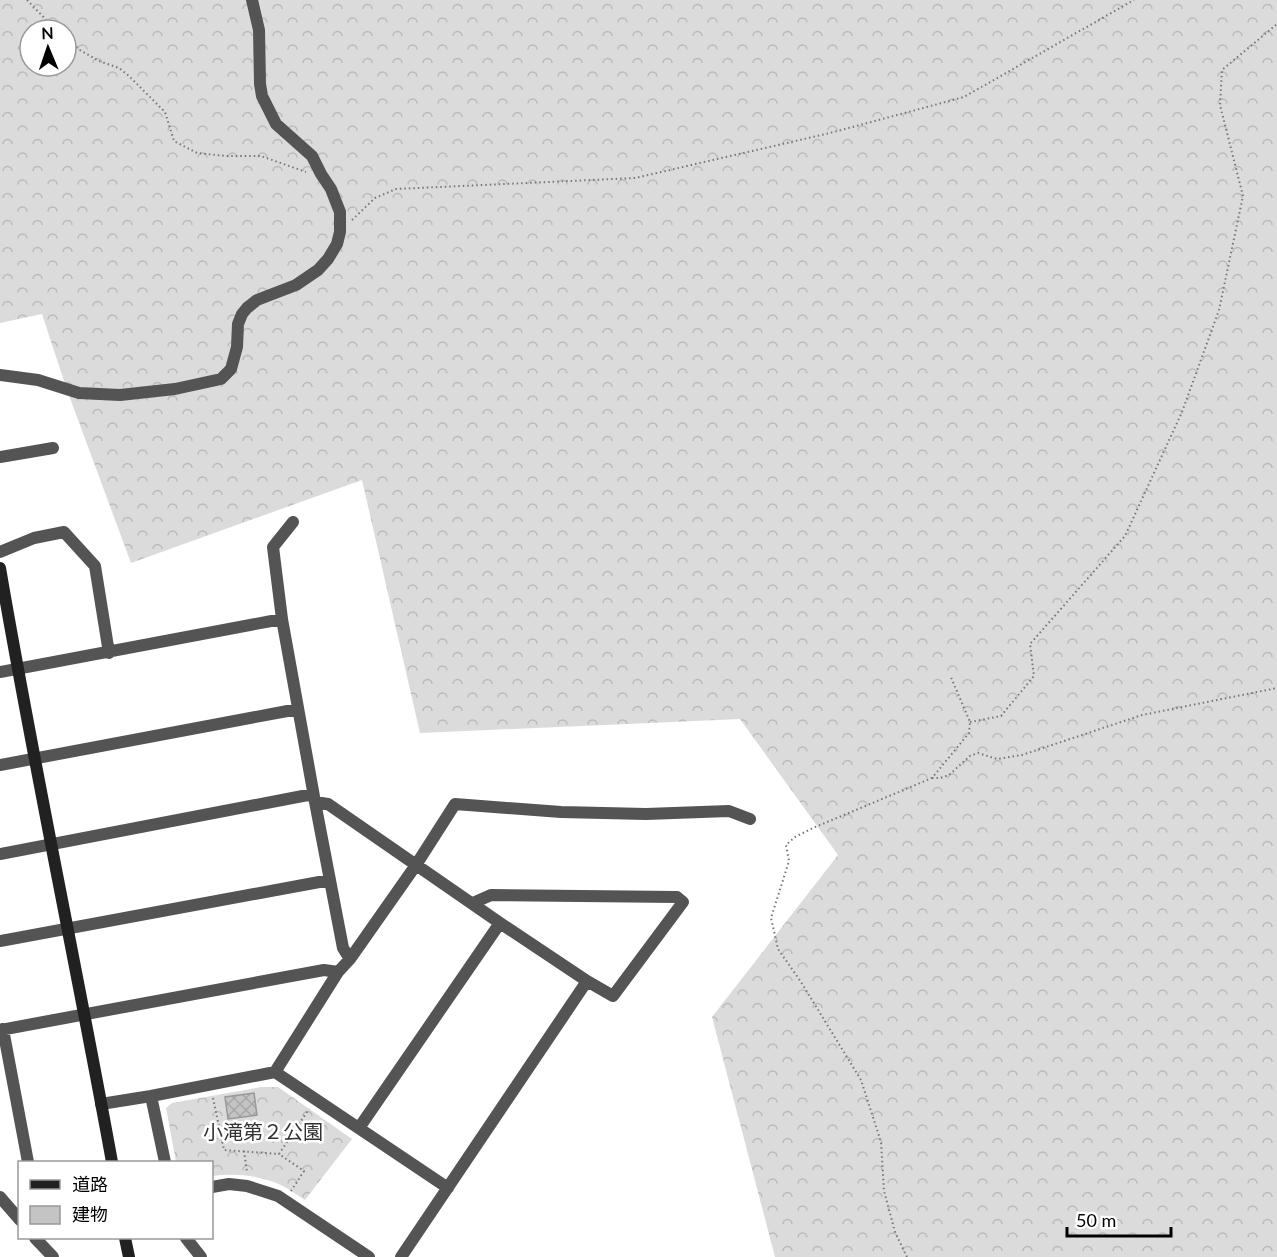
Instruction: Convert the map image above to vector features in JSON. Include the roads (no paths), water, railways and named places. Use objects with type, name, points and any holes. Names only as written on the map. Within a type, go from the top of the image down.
[{"type":"street","points":[[0,375],[38,380],[78,393],[120,395],[175,390],[221,379],[231,369],[237,347],[238,324],[247,308],[257,300],[296,285],[318,270],[328,259],[340,232],[340,212],[331,189],[312,156],[276,124],[262,96],[259,30],[252,0]]},
{"type":"street","points":[[0,457],[53,448]]},
{"type":"street","points":[[293,522],[273,547],[282,619],[343,948],[350,959]]},
{"type":"street","points":[[0,552],[34,538],[64,532],[95,566],[109,653]]},
{"type":"street","points":[[0,568],[17,669],[112,1161]]},
{"type":"street","points":[[0,672],[282,619]]},
{"type":"street","points":[[0,765],[298,709]]},
{"type":"street","points":[[0,854],[314,798],[328,804],[500,923],[613,996],[683,902],[677,897],[491,895],[473,903]]},
{"type":"street","points":[[275,1072],[338,972],[350,959],[416,865],[455,804],[614,814],[729,811],[750,819]]},
{"type":"street","points":[[0,941],[330,880]]},
{"type":"street","points":[[358,1128],[500,923]]},
{"type":"street","points":[[28,1161],[1,1030],[324,970],[338,972]]},
{"type":"street","points":[[401,1257],[587,981]]},
{"type":"street","points":[[101,1104],[275,1072],[448,1188]]},
{"type":"street","points":[[151,1096],[165,1161]]},
{"type":"street","points":[[213,1187],[229,1184],[247,1186],[278,1196],[369,1257]]},
{"type":"street","points":[[0,1197],[18,1218]]},
{"type":"street","points":[[126,1239],[129,1257]]},
{"type":"street","points":[[187,1239],[201,1257]]},
{"type":"street","points":[[40,1240],[53,1257]]},
{"type":"park label","name":"小滝第２公園","points":[[263,1132]]}]
